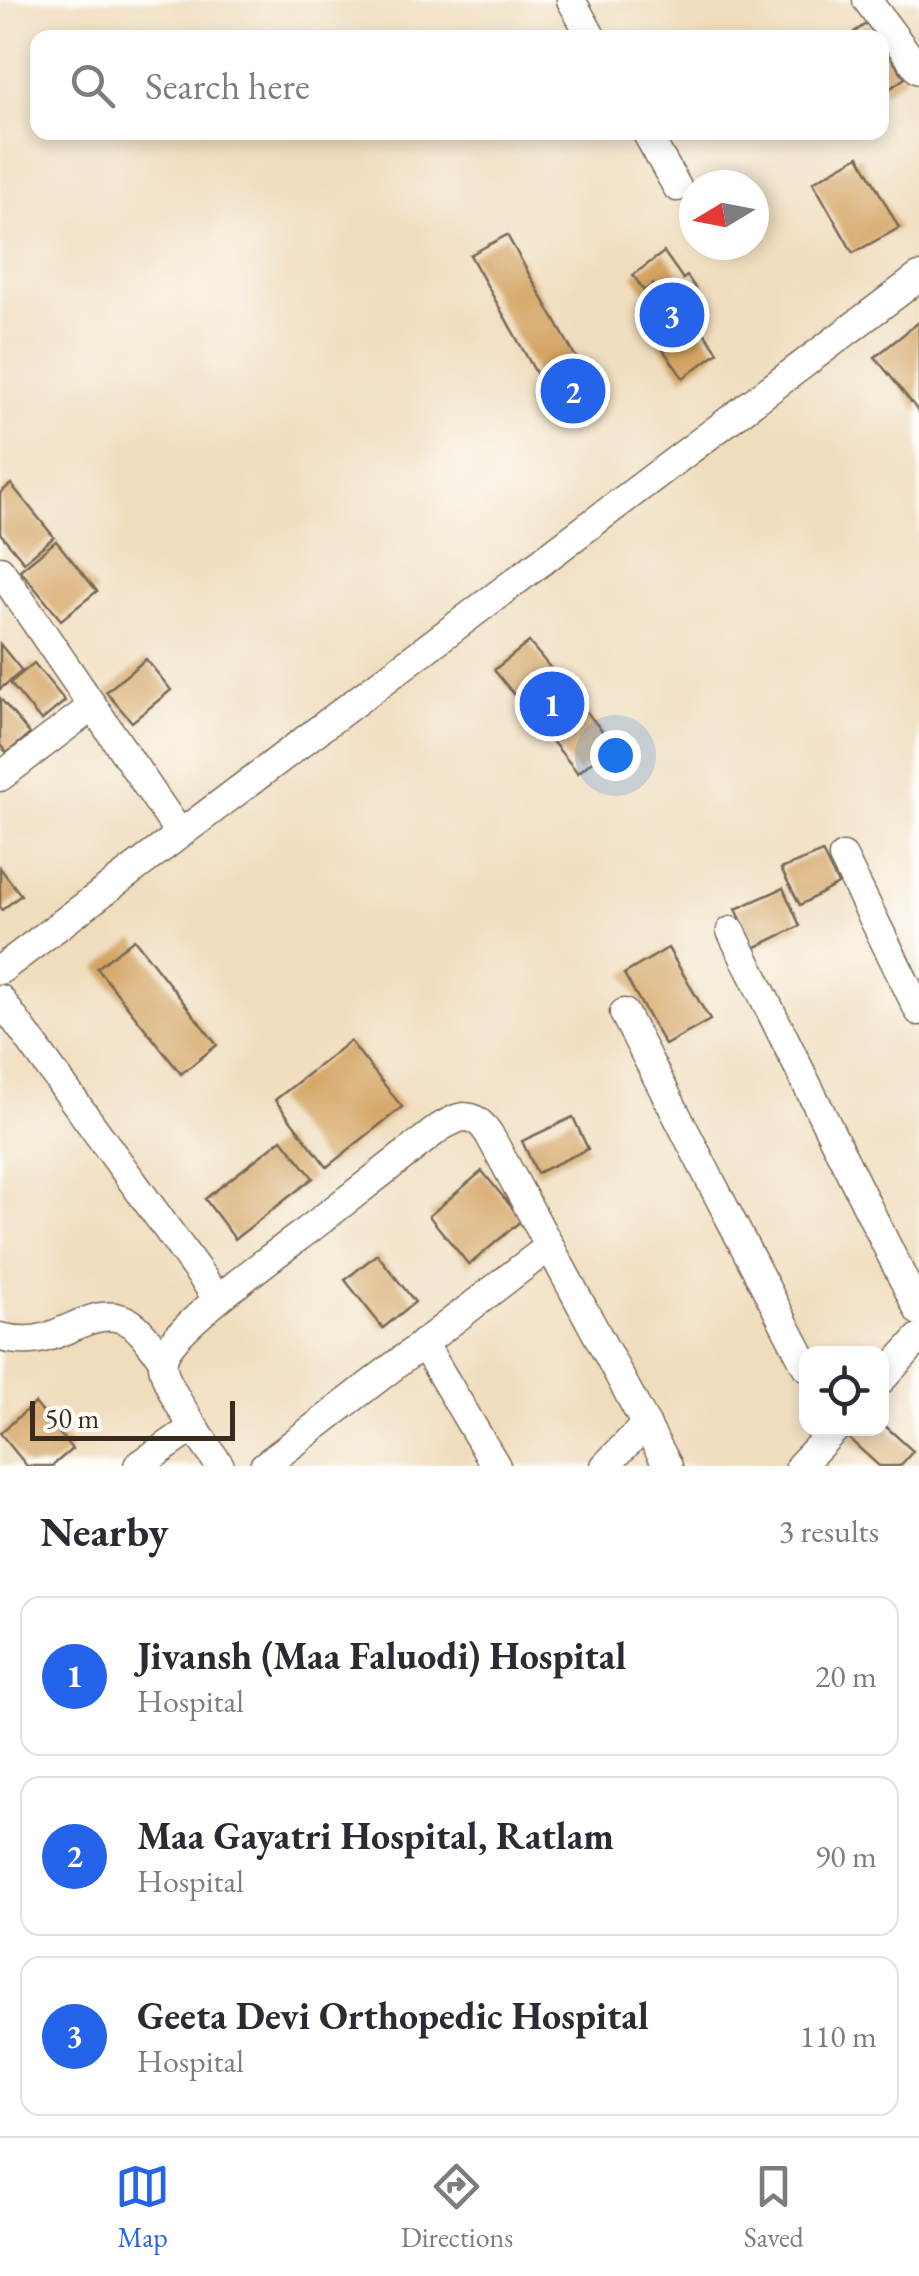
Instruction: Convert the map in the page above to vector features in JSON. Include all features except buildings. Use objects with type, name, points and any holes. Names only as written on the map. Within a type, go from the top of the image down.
[{"type":"street","points":[[570,0],[587,30]]},
{"type":"street","points":[[867,0],[919,70]]},
{"type":"street","points":[[651,140],[677,187]]},
{"type":"street","points":[[0,970],[919,277]]},
{"type":"street","points":[[4,585],[180,834]]},
{"type":"street","points":[[0,776],[93,706]]},
{"type":"street","points":[[843,857],[919,1011]]},
{"type":"street","points":[[731,931],[919,1311]]},
{"type":"street","points":[[0,1000],[218,1299]]},
{"type":"street","points":[[624,1013],[799,1352]]},
{"type":"street","points":[[220,1466],[174,1394],[164,1374],[163,1358],[218,1299],[458,1117],[481,1122],[668,1466]]},
{"type":"street","points":[[264,1466],[550,1246]]},
{"type":"street","points":[[0,1337],[20,1341],[46,1338],[92,1318],[112,1316],[131,1323],[163,1358]]},
{"type":"street","points":[[889,1371],[919,1338]]},
{"type":"street","points":[[423,1343],[496,1466]]},
{"type":"street","points":[[605,1466],[646,1424]]},
{"type":"street","points":[[138,1466],[194,1426]]},
{"type":"street","points":[[800,1466],[828,1436]]},
{"type":"place","name":"Geeta Devi Orthopedic Hospital","points":[[672,315]]},
{"type":"place","name":"Maa Gayatri Hospital, Ratlam","points":[[573,391]]},
{"type":"place","name":"Jivansh (Maa Faluodi) Hospital","points":[[552,704]]}]
